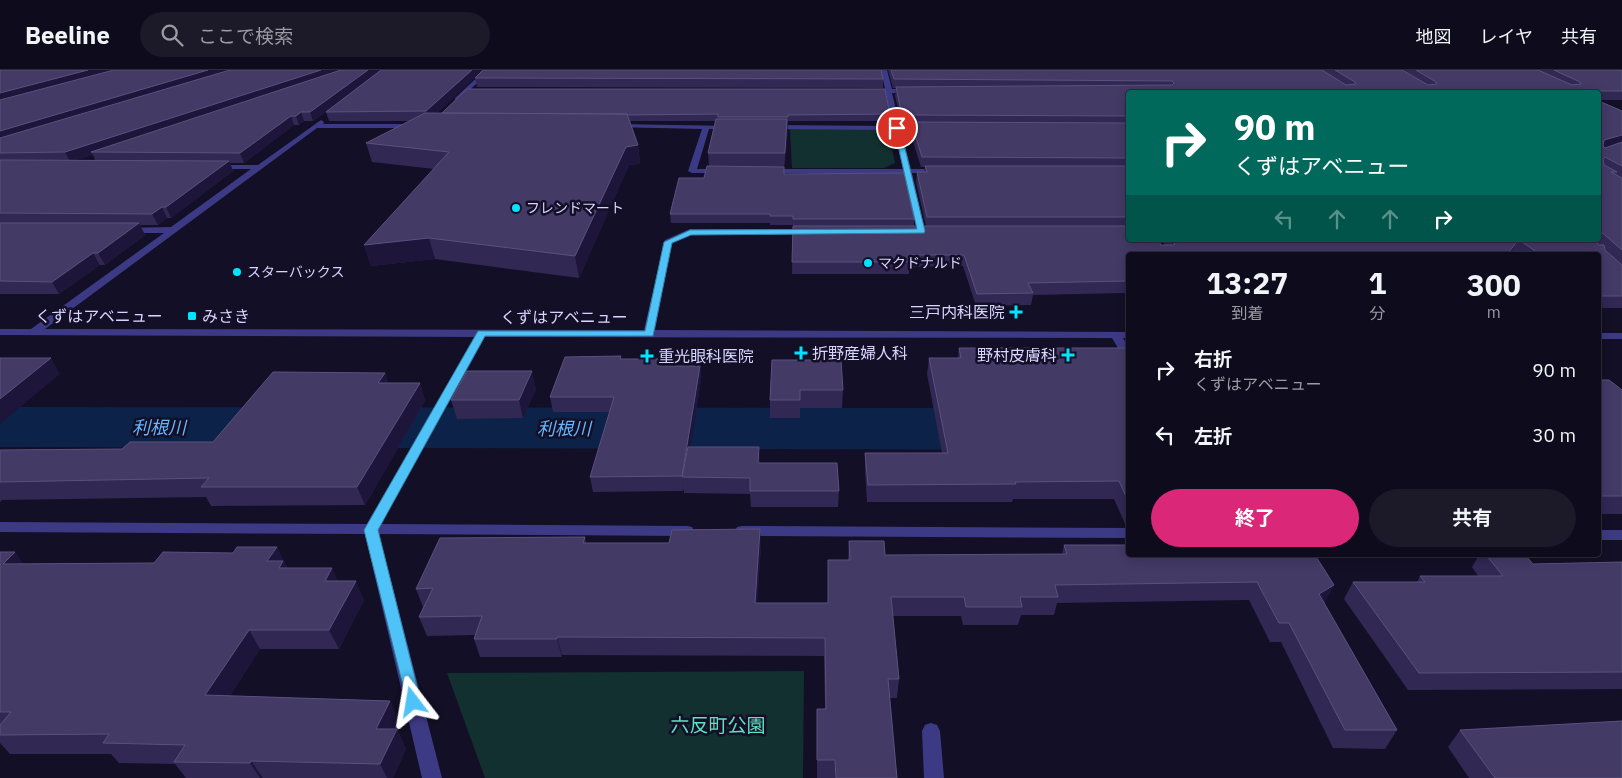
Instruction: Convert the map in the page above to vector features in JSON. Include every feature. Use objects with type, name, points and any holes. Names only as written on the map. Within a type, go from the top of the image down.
[{"type":"street","points":[[454,102],[488,70]]},
{"type":"street","points":[[884,70],[921,231]]},
{"type":"street","points":[[466,91],[476,91]]},
{"type":"street","points":[[859,91],[918,91]]},
{"type":"street","points":[[34,332],[330,115]]},
{"type":"street","points":[[315,126],[421,126]]},
{"type":"street","points":[[607,126],[734,127]]},
{"type":"street","points":[[706,126],[692,171],[731,171]]},
{"type":"street","points":[[763,127],[936,128]]},
{"type":"street","points":[[208,167],[257,167]]},
{"type":"street","points":[[760,171],[954,171]]},
{"type":"street","points":[[114,230],[171,230]]},
{"type":"street","points":[[650,334],[668,242],[690,232],[815,232]]},
{"type":"street","name":"くずはアベニュー","points":[[0,332],[1126,335]]},
{"type":"street","points":[[432,778],[371,530],[482,333]]},
{"type":"street","points":[[1116,335],[1126,353]]},
{"type":"street","points":[[1601,336],[1622,336]]},
{"type":"street","points":[[0,528],[700,531]]},
{"type":"street","points":[[730,531],[1126,533]]},
{"type":"street","points":[[1601,535],[1622,535]]},
{"type":"street","points":[[931,731],[934,778]]},
{"type":"green space","points":[[790,129],[879,129],[888,132],[895,163],[884,168],[792,168]]},
{"type":"green space","name":"六反町公園","points":[[804,671],[803,778],[485,778],[447,673]]},
{"type":"building","points":[[0,70],[88,70],[0,93]]},
{"type":"building","points":[[114,70],[208,70],[0,131],[0,100]]},
{"type":"building","points":[[230,70],[321,70],[65,152],[0,153],[0,138]]},
{"type":"building","points":[[341,70],[368,70],[310,112],[301,112],[296,116],[291,116],[240,153],[91,152]]},
{"type":"building","points":[[381,70],[472,70],[426,111],[326,112]]},
{"type":"building","points":[[483,70],[881,70],[883,79],[475,78]]},
{"type":"building","points":[[891,70],[1322,70],[1346,85],[1356,84],[1335,70],[1402,70],[1428,85],[1437,84],[1416,70],[1538,70],[1572,85],[1581,84],[1554,70],[1622,70],[1622,91],[1126,90],[1126,116],[909,115],[907,111],[901,111],[896,87],[1172,85],[1174,83],[1172,81],[894,79]]},
{"type":"building","points":[[467,89],[885,89],[890,114],[718,117],[718,114],[442,113]]},
{"type":"building","points":[[1601,102],[1622,111],[1622,135],[1604,140],[1603,146],[1605,148],[1622,142],[1622,166],[1605,157],[1603,159],[1604,165],[1617,172],[1611,172],[1622,178],[1622,250],[1601,232]]},
{"type":"building","points":[[425,113],[627,114],[638,145],[626,147],[575,256],[429,238],[364,245],[449,152],[366,143]]},
{"type":"building","points":[[716,119],[787,119],[785,153],[708,153]]},
{"type":"building","points":[[911,122],[1126,123],[1126,158],[922,157]]},
{"type":"building","points":[[0,160],[229,161],[166,207],[162,207],[152,214],[0,213]]},
{"type":"building","points":[[707,166],[784,167],[784,174],[904,173],[914,219],[793,219],[793,216],[770,216],[770,214],[670,214],[679,178],[704,178]]},
{"type":"building","points":[[925,166],[1126,166],[1126,217],[927,217],[917,172],[927,172]]},
{"type":"building","points":[[0,223],[139,223],[98,253],[93,253],[52,282],[0,281]]},
{"type":"building","points":[[793,226],[1126,226],[1126,242],[1159,242],[1161,245],[1174,245],[1175,242],[1517,242],[1509,252],[1126,252],[1126,281],[1028,283],[1033,293],[977,294],[964,255],[908,255],[909,262],[792,262]]},
{"type":"building","points":[[1522,242],[1596,242],[1599,245],[1604,245],[1605,250],[1622,265],[1622,296],[1601,296],[1601,252],[1537,252]]},
{"type":"building","points":[[959,348],[1126,348],[1126,496],[1119,481],[868,485],[865,453],[948,453],[929,358],[961,358]]},
{"type":"building","points":[[621,356],[620,359],[659,359],[658,366],[700,366],[682,476],[590,477],[614,397],[550,397],[565,357]]},
{"type":"building","points":[[0,358],[51,358],[0,399]]},
{"type":"building","points":[[772,360],[841,360],[843,390],[800,390],[800,400],[770,400]]},
{"type":"building","points":[[467,371],[532,371],[519,400],[451,400]]},
{"type":"building","points":[[273,372],[385,373],[378,383],[420,383],[357,487],[201,487],[209,478],[0,482],[0,450],[122,449],[130,442],[213,442]]},
{"type":"building","points":[[1601,380],[1609,380],[1622,390],[1622,496],[1602,496]]},
{"type":"building","points":[[688,447],[759,447],[758,463],[837,463],[839,491],[750,491],[750,478],[682,477]]},
{"type":"building","points":[[760,529],[755,603],[828,603],[828,560],[850,560],[849,541],[884,541],[885,555],[1067,554],[1064,545],[1126,545],[1126,557],[1316,557],[1334,585],[1319,594],[1397,730],[1345,730],[1289,623],[1279,623],[1257,582],[1055,585],[1058,597],[1020,597],[1022,607],[966,607],[964,597],[891,597],[899,679],[888,679],[897,778],[836,778],[835,760],[817,760],[817,709],[826,709],[825,638],[557,637],[557,639],[474,639],[482,616],[419,617],[433,588],[416,589],[440,538],[585,537],[583,543],[669,543],[672,530]]},
{"type":"building","points":[[237,547],[277,547],[267,561],[283,561],[279,568],[332,568],[325,581],[356,581],[329,630],[249,630],[205,695],[390,701],[376,729],[397,729],[380,764],[251,761],[250,763],[174,762],[185,745],[103,743],[109,734],[0,735],[0,725],[11,712],[0,712],[0,552],[15,552],[3,564],[154,563],[163,552],[233,553]]},
{"type":"building","points":[[1488,557],[1527,557],[1533,564],[1622,562],[1622,672],[1419,673],[1353,582],[1425,582],[1420,576],[1503,576]]},
{"type":"building","points":[[1622,721],[1622,778],[1495,778],[1460,730]]},
{"type":"waterway","name":"利根川","points":[[0,427],[1126,429]]},
{"type":"place","name":"フレンドマート","points":[[516,208]]},
{"type":"place","name":"マクドナルド","points":[[868,263]]},
{"type":"place","name":"スターバックス","points":[[237,272]]},
{"type":"place","name":"三戸内科医院","points":[[1016,312]]},
{"type":"place","name":"みさき","points":[[192,316]]},
{"type":"place","name":"折野産婦人科","points":[[801,353]]},
{"type":"place","name":"野村皮膚科","points":[[1068,355]]},
{"type":"place","name":"重光眼科医院","points":[[647,356]]},
{"type":"route","points":[[413,702],[371,530],[482,333],[650,334],[668,242],[690,232],[921,231],[897,128]]}]
